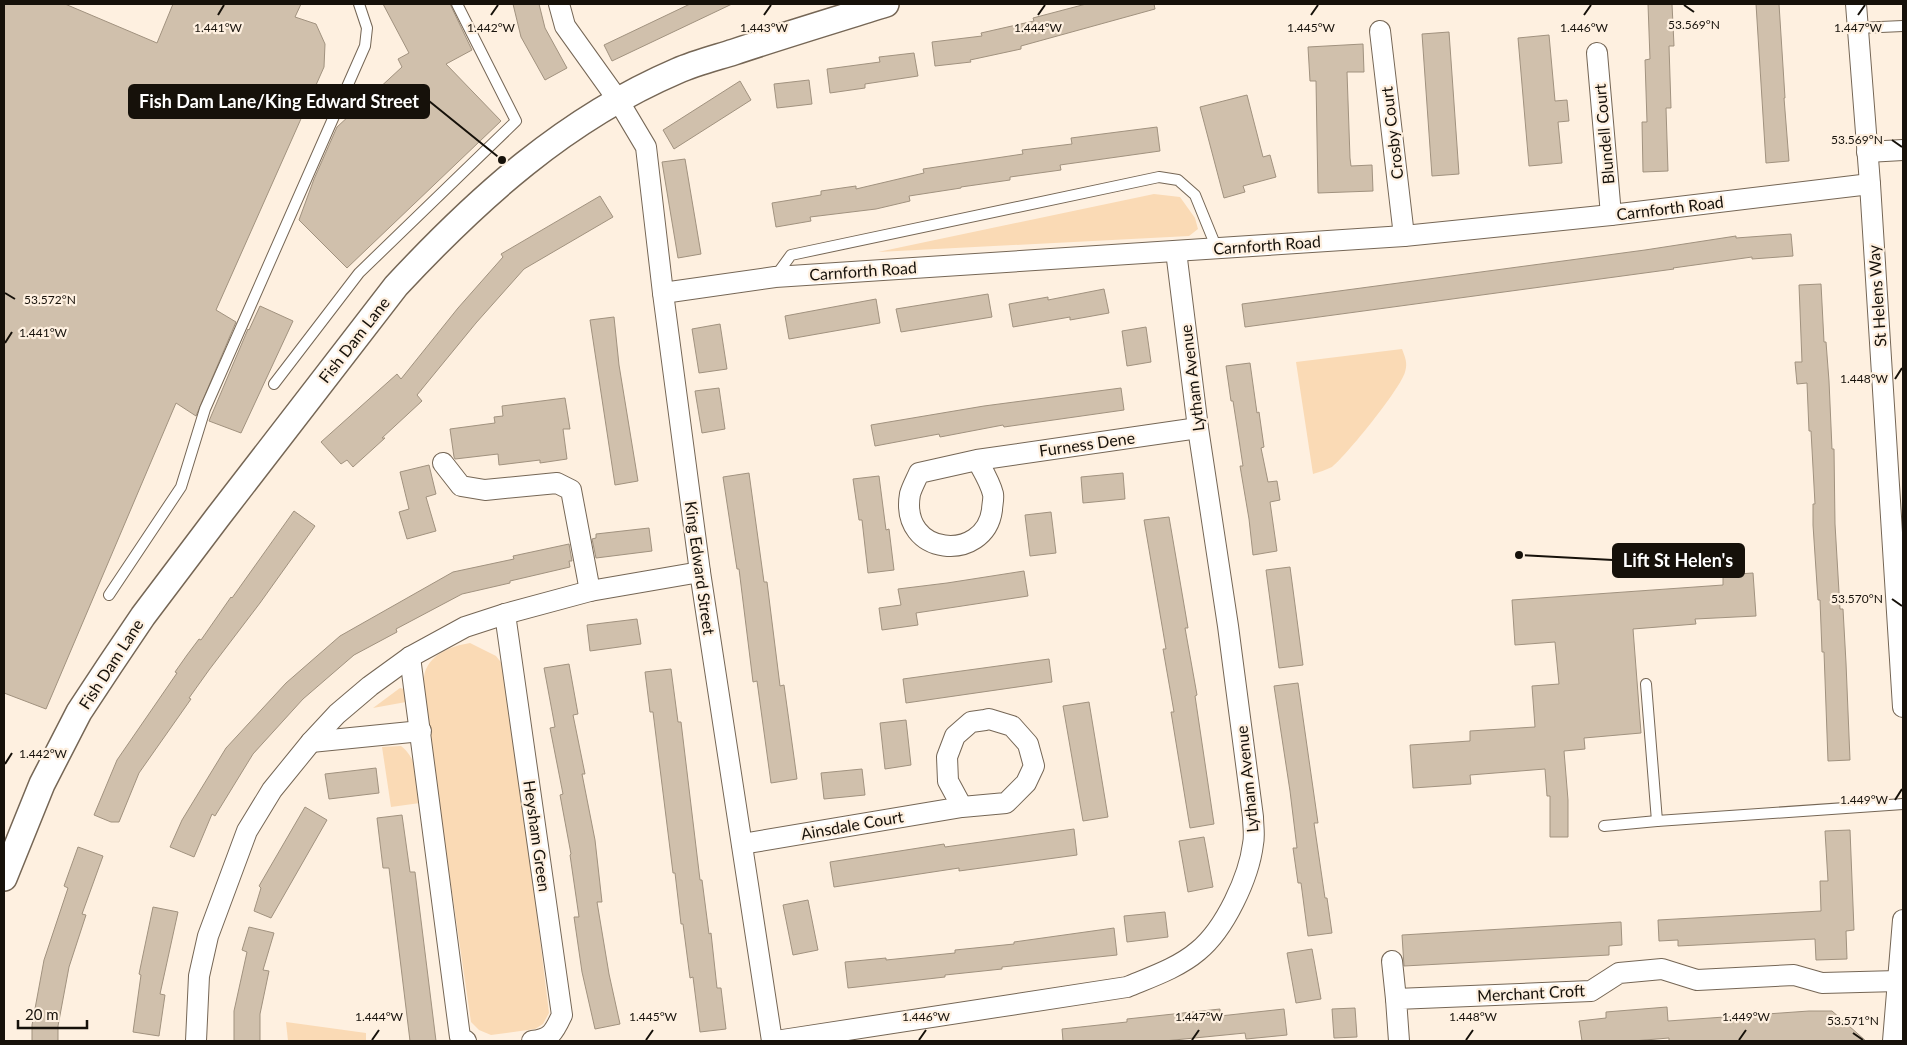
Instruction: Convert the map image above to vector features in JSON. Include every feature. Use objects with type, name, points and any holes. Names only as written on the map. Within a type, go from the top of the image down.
[{"type":"street","name":"King Edward Street","points":[[559,4],[565,26],[618,100],[646,147],[663,293],[700,572],[774,1041]]},
{"type":"street","name":"Fish Dam Lane","points":[[4,876],[42,784],[79,712],[143,616],[396,286],[428,252],[486,195],[545,147],[581,122],[618,100],[678,71],[886,4]]},
{"type":"street","name":"St Helens Way","points":[[1856,4],[1870,184],[1903,707]]},
{"type":"street","name":"Crosby Court","points":[[1380,31],[1404,236]]},
{"type":"street","name":"Blundell Court","points":[[1597,53],[1611,215]]},
{"type":"street","points":[[1867,152],[1903,150]]},
{"type":"street","name":"Carnforth Road","points":[[663,293],[775,277],[1404,236],[1611,215],[1870,184]]},
{"type":"street","name":"Lytham Avenue","points":[[774,1041],[1127,987],[1170,968],[1199,951],[1215,932],[1240,890],[1254,843],[1253,817],[1229,636],[1198,428],[1176,251]]},
{"type":"street","name":"Furness Dene","points":[[977,460],[994,496],[991,518],[979,536],[957,546],[936,545],[919,534],[910,515],[910,494],[919,473],[977,460],[1198,428]]},
{"type":"street","points":[[443,463],[461,486],[485,490],[557,483],[571,490],[590,590]]},
{"type":"street","points":[[196,1041],[199,976],[208,936],[247,831],[272,790],[337,714],[410,657],[465,627],[590,590],[700,572]]},
{"type":"street","name":"Heysham Green","points":[[505,614],[562,1015],[555,1030],[544,1040],[532,1041]]},
{"type":"street","points":[[410,657],[460,1037],[466,1041]]},
{"type":"street","name":"Ainsdale Court","points":[[742,844],[962,807],[1006,803],[1026,783],[1034,766],[1028,744],[1012,726],[989,719],[971,722],[955,736],[947,757],[948,781],[962,807]]},
{"type":"street","points":[[312,742],[421,731]]},
{"type":"street","points":[[1893,1041],[1903,920]]},
{"type":"street","points":[[1392,961],[1398,1041]]},
{"type":"street","name":"Merchant Croft","points":[[1396,999],[1591,991],[1620,973],[1662,969],[1697,980],[1794,974],[1822,983],[1898,980]]},
{"type":"lane","points":[[109,596],[181,487],[205,409],[365,46],[367,28],[359,4]]},
{"type":"lane","points":[[274,384],[359,273],[516,121],[458,4]]},
{"type":"lane","points":[[1858,28],[1903,26]]},
{"type":"lane","points":[[775,277],[791,255],[1159,177],[1178,180],[1195,195],[1217,249]]},
{"type":"lane","points":[[1646,684],[1657,821]]},
{"type":"lane","points":[[1604,826],[1903,804]]},
{"type":"shaded area","points":[[1154,194],[1180,197],[1195,218],[1198,229],[1189,236],[878,252]]},
{"type":"shaded area","points":[[1402,349],[1406,369],[1394,392],[1339,460],[1332,467],[1313,474],[1296,362]]},
{"type":"shaded area","points":[[470,643],[496,656],[507,670],[549,1013],[543,1024],[535,1029],[491,1035],[479,1030],[471,1022],[424,701],[424,677],[430,663],[435,657],[448,649]]},
{"type":"shaded area","points":[[400,688],[404,689],[406,702],[373,708]]},
{"type":"shaded area","points":[[401,746],[414,764],[420,803],[391,807],[382,747]]},
{"type":"shaded area","points":[[286,1022],[366,1033],[366,1041],[288,1041]]},
{"type":"building","points":[[4,4],[65,4],[157,43],[173,4],[301,4],[295,17],[316,24],[325,44],[324,67],[216,310],[236,322],[196,416],[176,403],[46,709],[4,693]]},
{"type":"building","points":[[383,4],[450,4],[472,50],[446,64],[501,121],[347,268],[299,220],[314,179],[337,127],[402,67],[398,59],[409,53]]},
{"type":"building","points":[[513,4],[539,4],[545,28],[567,68],[545,80],[521,37]]},
{"type":"building","points":[[690,4],[732,4],[612,61],[604,45]]},
{"type":"building","points":[[1086,4],[1154,4],[1155,9],[1021,46],[1021,49],[970,60],[971,62],[935,66],[932,42],[982,36],[981,33],[1034,21],[1033,18]]},
{"type":"building","points":[[1648,4],[1672,4],[1674,46],[1669,46],[1671,108],[1666,108],[1668,171],[1643,172],[1642,122],[1647,122],[1645,60],[1650,59]]},
{"type":"building","points":[[1756,4],[1779,4],[1789,161],[1766,163]]},
{"type":"building","points":[[1449,32],[1459,174],[1432,176],[1422,34]]},
{"type":"building","points":[[1549,35],[1555,101],[1567,100],[1569,121],[1558,122],[1562,163],[1529,166],[1518,38]]},
{"type":"building","points":[[1363,44],[1364,72],[1347,72],[1350,158],[1351,166],[1372,165],[1373,191],[1318,193],[1316,81],[1310,81],[1308,47]]},
{"type":"building","points":[[914,53],[918,76],[865,84],[865,88],[830,93],[827,69],[880,62],[879,57]]},
{"type":"building","points":[[809,80],[812,104],[777,108],[774,84]]},
{"type":"building","points":[[740,81],[751,100],[674,149],[663,130]]},
{"type":"building","points":[[1247,95],[1263,157],[1270,155],[1276,177],[1243,186],[1245,192],[1224,198],[1200,107]]},
{"type":"building","points":[[1157,127],[1160,151],[1060,165],[1061,170],[1010,177],[1010,180],[909,196],[910,201],[876,209],[810,217],[811,221],[776,227],[772,203],[821,195],[821,191],[856,186],[856,189],[924,173],[923,169],[1023,154],[1022,150],[1072,144],[1071,138]]},
{"type":"building","points":[[685,159],[701,254],[678,258],[662,162]]},
{"type":"building","points":[[600,196],[613,217],[524,269],[476,323],[417,395],[422,401],[353,467],[347,460],[341,464],[321,442],[397,374],[401,379],[458,308],[503,257],[501,254]]},
{"type":"building","points":[[1791,234],[1793,256],[1752,259],[1752,257],[1245,327],[1242,304],[1736,236],[1736,238]]},
{"type":"building","points":[[1821,284],[1824,342],[1826,342],[1829,381],[1832,449],[1834,449],[1835,524],[1840,609],[1843,609],[1850,760],[1828,761],[1824,652],[1822,652],[1820,600],[1818,600],[1813,525],[1813,504],[1815,504],[1811,431],[1809,431],[1807,383],[1797,384],[1795,362],[1802,362],[1799,285]]},
{"type":"building","points":[[1104,289],[1109,313],[1070,320],[1070,317],[1013,327],[1009,304],[1048,297],[1048,300]]},
{"type":"building","points":[[988,294],[992,317],[901,332],[896,309]]},
{"type":"building","points":[[876,299],[880,323],[789,339],[785,316]]},
{"type":"building","points":[[260,306],[293,321],[241,433],[209,421],[248,329]]},
{"type":"building","points":[[614,317],[619,365],[638,481],[615,485],[590,320]]},
{"type":"building","points":[[720,324],[727,369],[699,373],[692,329]]},
{"type":"building","points":[[1146,327],[1151,362],[1127,366],[1122,331]]},
{"type":"building","points":[[1250,363],[1264,447],[1261,448],[1268,482],[1277,481],[1280,500],[1270,502],[1277,551],[1253,555],[1240,466],[1243,466],[1226,366]]},
{"type":"building","points":[[719,388],[725,429],[702,433],[695,391]]},
{"type":"building","points":[[1121,388],[1124,410],[1004,427],[1003,425],[940,437],[939,434],[875,446],[871,425],[984,406]]},
{"type":"building","points":[[565,398],[570,429],[563,429],[567,459],[540,463],[540,460],[499,465],[498,454],[455,459],[450,429],[495,423],[494,417],[503,416],[502,406]]},
{"type":"building","points":[[429,465],[436,494],[426,497],[436,531],[407,539],[399,512],[409,509],[400,472]]},
{"type":"building","points":[[749,473],[764,582],[767,582],[780,686],[784,685],[797,779],[771,783],[757,681],[753,682],[739,569],[737,569],[723,477]]},
{"type":"building","points":[[1123,473],[1125,499],[1083,503],[1081,477]]},
{"type":"building","points":[[879,476],[886,530],[889,529],[894,570],[868,573],[862,520],[859,520],[853,479]]},
{"type":"building","points":[[294,511],[315,526],[189,698],[191,699],[139,773],[119,822],[111,822],[94,815],[117,760],[177,673],[175,672],[187,655],[199,639],[201,640]]},
{"type":"building","points":[[1051,512],[1056,553],[1030,556],[1025,515]]},
{"type":"building","points":[[1169,517],[1188,628],[1185,628],[1197,695],[1195,696],[1214,824],[1190,828],[1171,712],[1174,712],[1163,649],[1166,649],[1144,520]]},
{"type":"building","points":[[649,528],[652,551],[596,558],[592,539],[596,538],[596,534]]},
{"type":"building","points":[[569,544],[572,561],[569,561],[570,567],[462,594],[396,629],[397,632],[354,655],[303,699],[253,754],[215,816],[212,814],[194,857],[170,847],[182,820],[226,748],[286,683],[340,636],[453,572],[514,559],[513,556]]},
{"type":"building","points":[[1290,567],[1303,665],[1279,668],[1266,570]]},
{"type":"building","points":[[1024,571],[1028,596],[916,613],[918,625],[882,630],[879,608],[901,605],[898,589]]},
{"type":"building","points":[[1753,573],[1756,616],[1695,619],[1696,624],[1633,629],[1641,733],[1584,738],[1585,749],[1564,751],[1568,800],[1568,837],[1550,837],[1550,796],[1547,796],[1545,769],[1470,775],[1471,784],[1413,788],[1410,745],[1470,741],[1470,731],[1535,727],[1532,686],[1559,684],[1555,642],[1515,645],[1512,600],[1723,585],[1723,575]]},
{"type":"building","points":[[637,619],[641,644],[590,651],[587,625]]},
{"type":"building","points":[[1049,659],[1052,682],[906,703],[903,679]]},
{"type":"building","points":[[569,664],[578,714],[573,715],[585,774],[582,774],[595,840],[602,902],[597,902],[609,974],[620,1024],[595,1029],[582,972],[574,917],[579,917],[571,854],[560,795],[563,794],[550,728],[555,727],[544,668]]},
{"type":"building","points":[[671,669],[678,722],[681,722],[700,880],[702,880],[709,934],[711,933],[717,988],[721,988],[726,1029],[700,1032],[693,977],[690,978],[675,873],[673,873],[653,712],[650,712],[645,672]]},
{"type":"building","points":[[1298,683],[1318,823],[1314,823],[1332,933],[1308,936],[1301,883],[1298,883],[1293,848],[1297,848],[1274,686]]},
{"type":"building","points":[[1089,702],[1108,817],[1083,821],[1063,706]]},
{"type":"building","points":[[906,720],[911,765],[885,769],[880,723]]},
{"type":"building","points":[[376,768],[379,793],[329,799],[325,774]]},
{"type":"building","points":[[862,769],[865,795],[824,799],[821,773]]},
{"type":"building","points":[[305,807],[327,820],[271,918],[254,911],[261,888],[259,886]]},
{"type":"building","points":[[402,815],[410,872],[415,872],[436,1041],[410,1041],[389,868],[383,868],[377,818]]},
{"type":"building","points":[[1074,829],[1077,855],[959,871],[959,868],[834,887],[830,862],[944,844],[945,847]]},
{"type":"building","points":[[1850,830],[1854,930],[1846,931],[1847,959],[1816,960],[1815,939],[1678,946],[1678,940],[1659,941],[1658,920],[1821,911],[1820,881],[1828,881],[1825,831]]},
{"type":"building","points":[[1204,837],[1213,887],[1188,892],[1179,841]]},
{"type":"building","points":[[78,847],[103,856],[82,914],[86,915],[69,967],[58,1026],[58,1041],[32,1041],[32,1025],[44,960],[68,888],[64,886]]},
{"type":"building","points":[[808,900],[818,950],[793,955],[783,905]]},
{"type":"building","points":[[153,907],[178,912],[160,994],[165,995],[159,1036],[133,1032],[141,975],[139,974]]},
{"type":"building","points":[[1165,912],[1168,937],[1127,942],[1124,916]]},
{"type":"building","points":[[1621,922],[1622,945],[1609,946],[1609,955],[1404,966],[1402,935]]},
{"type":"building","points":[[249,927],[274,933],[263,970],[269,971],[260,1014],[260,1041],[234,1041],[234,1011],[247,952],[242,950]]},
{"type":"building","points":[[1114,928],[1117,955],[1002,967],[1002,969],[945,975],[945,977],[848,988],[845,962],[955,953],[955,950],[1014,944],[1014,942]]},
{"type":"building","points":[[1312,949],[1321,999],[1296,1003],[1287,953]]},
{"type":"building","points":[[1667,1007],[1668,1021],[1832,1011],[1866,1041],[1669,1041],[1669,1038],[1633,1041],[1582,1041],[1579,1021],[1606,1018],[1606,1012]]},
{"type":"building","points":[[1355,1008],[1357,1037],[1334,1038],[1332,1009]]},
{"type":"building","points":[[1220,1009],[1220,1016],[1284,1009],[1287,1035],[1246,1039],[1245,1033],[1164,1041],[1063,1041],[1062,1029],[1127,1022],[1127,1019]]},
{"type":"place","name":"Fish Dam Lane/King Edward Street","points":[[502,160]]},
{"type":"place","name":"Lift St Helen's","points":[[1519,555]]}]
